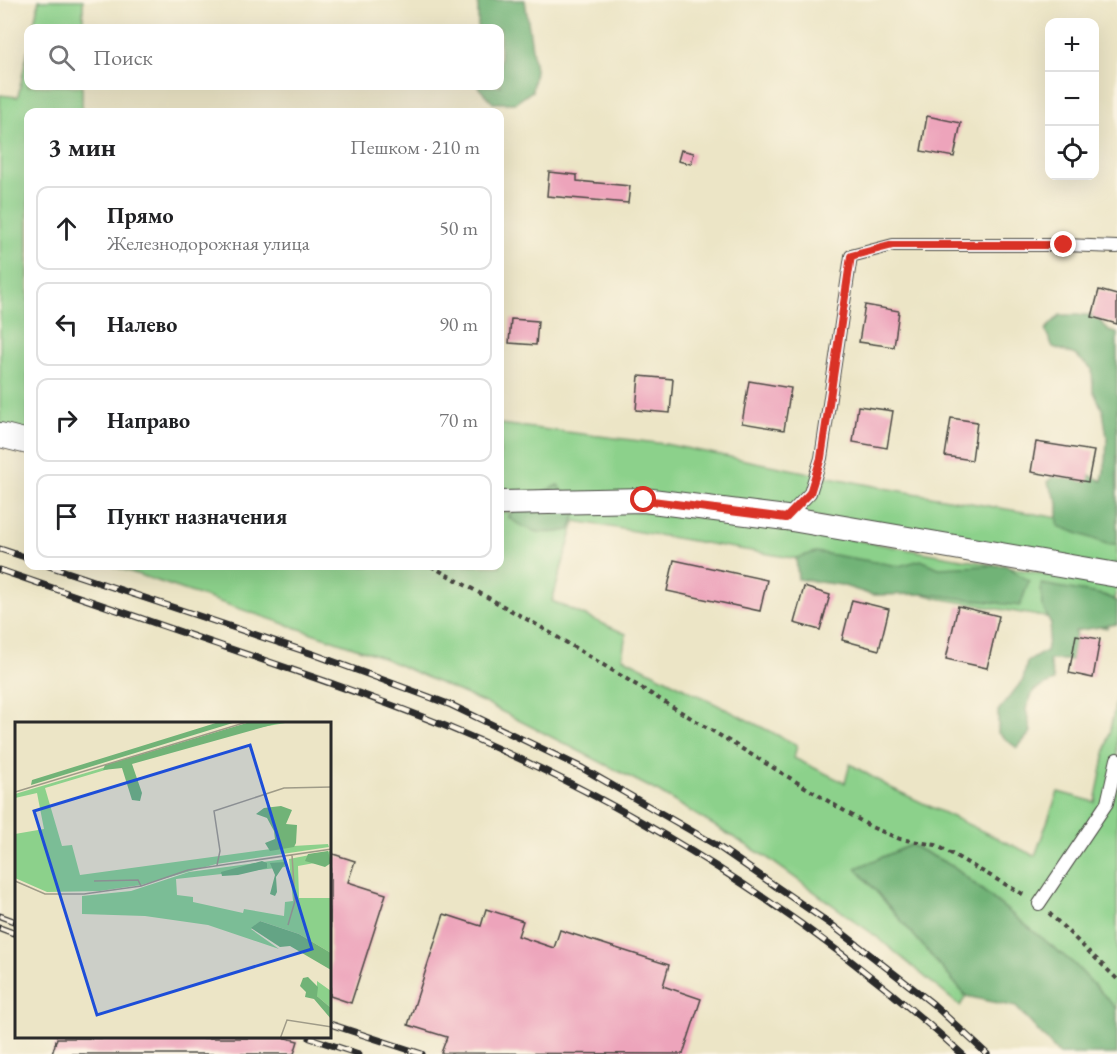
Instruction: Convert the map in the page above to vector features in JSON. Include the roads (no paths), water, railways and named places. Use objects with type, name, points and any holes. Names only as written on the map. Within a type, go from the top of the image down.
[{"type":"street","points":[[0,435],[24,441]]},
{"type":"street","points":[[504,503],[644,500],[786,518],[1117,575]]},
{"type":"lane","points":[[786,518],[810,493],[821,458],[851,256],[893,245],[1117,247]]},
{"type":"lane","points":[[1040,904],[1107,803],[1117,759]]},
{"type":"railway","points":[[0,549],[24,557]]},
{"type":"railway","points":[[0,570],[388,704],[513,756],[582,790],[717,867],[781,910],[844,956],[962,1054]]},
{"type":"railway","points":[[61,570],[313,654],[451,705],[582,768],[716,845],[832,925],[933,1004],[987,1054]]},
{"type":"railway","points":[[0,916],[15,922]]},
{"type":"railway","points":[[0,928],[15,934]]},
{"type":"railway","points":[[332,1025],[422,1054]]},
{"type":"railway","points":[[313,1039],[359,1054]]}]
